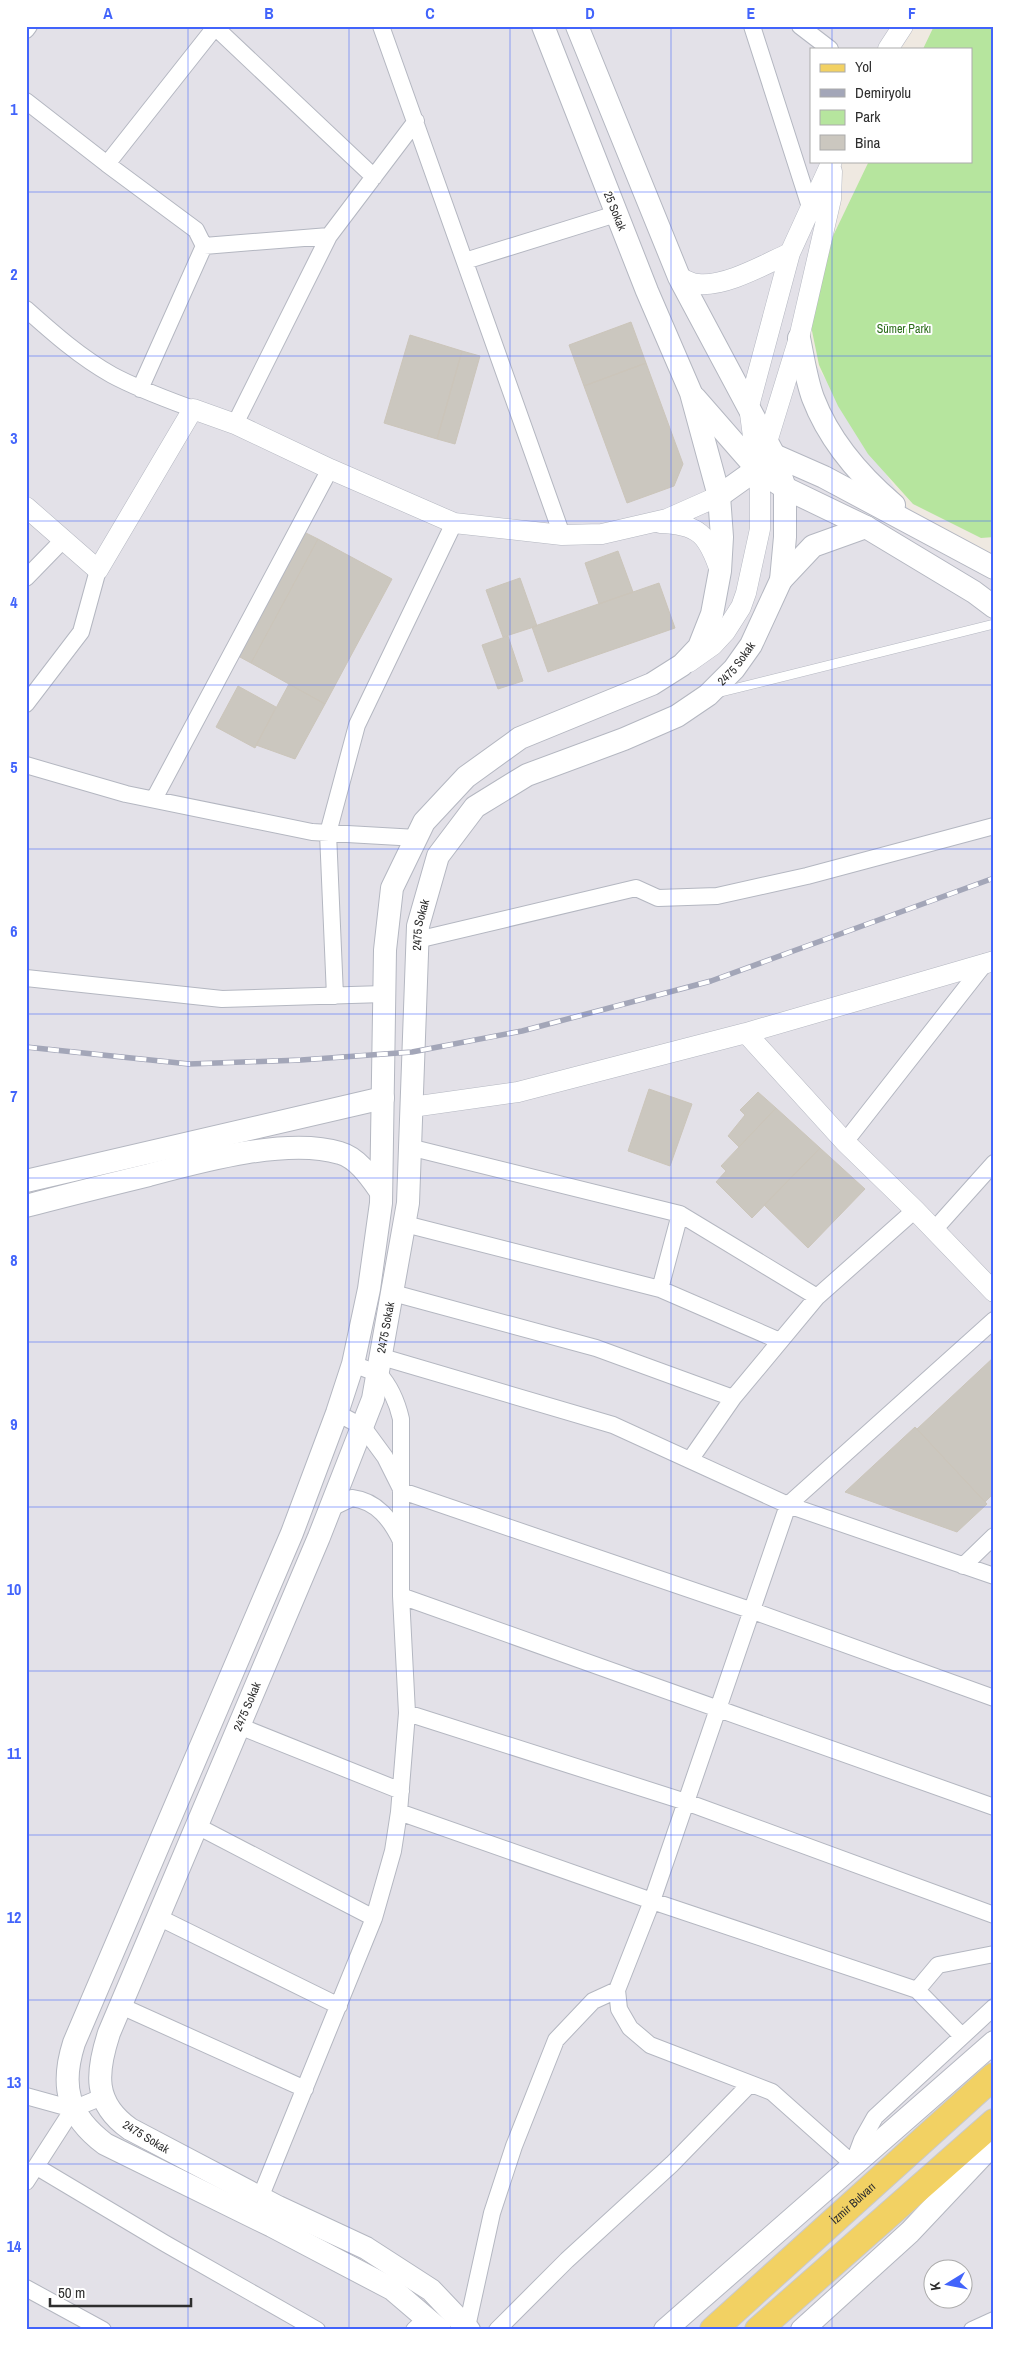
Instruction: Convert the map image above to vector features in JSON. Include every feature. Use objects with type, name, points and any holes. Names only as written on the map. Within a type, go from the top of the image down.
[{"type":"main road","name":"25 Sokak","points":[[542,26],[616,214],[691,393]]},
{"type":"main road","points":[[577,26],[679,277]]},
{"type":"main road","name":"2475 Sokak","points":[[468,2329],[431,2290],[366,2248],[260,2198],[130,2129],[112,2114],[102,2097],[100,2082],[103,2057],[109,2033],[364,1427],[380,1365],[408,1203],[418,926],[438,856],[475,807],[527,775],[650,728],[677,716],[708,695],[734,669],[751,645],[781,580],[785,537],[785,488],[771,449],[679,277]]},
{"type":"main road","points":[[799,338],[813,396],[826,427],[854,466],[886,499],[921,529]]},
{"type":"main road","points":[[691,393],[758,470],[785,488],[866,527],[934,567],[994,606]]},
{"type":"main road","name":"2475 Sokak","points":[[427,2326],[392,2289],[272,2226],[105,2144],[88,2130],[73,2109],[67,2087],[67,2075],[74,2043],[292,1533],[337,1413],[353,1364],[369,1289],[381,1192],[384,994],[392,888],[424,822],[466,777],[520,738],[652,684],[682,665],[699,647],[712,614],[720,571],[722,537],[719,496],[691,393]]},
{"type":"main road","points":[[719,496],[758,470],[771,449],[994,568]]},
{"type":"main road","points":[[781,580],[813,546],[866,527]]},
{"type":"main road","points":[[26,1181],[383,1098]]},
{"type":"main road","points":[[26,1206],[218,1157],[292,1149],[318,1148],[342,1153],[365,1170],[381,1192]]},
{"type":"main road","points":[[665,2330],[994,2042]]},
{"type":"main road","name":"İzmir Bulvarı","points":[[713,2330],[994,2076]]},
{"type":"main road","points":[[758,2330],[994,2122]]},
{"type":"main road","points":[[802,2330],[910,2232],[994,2143]]},
{"type":"street","points":[[26,30],[29,26]]},
{"type":"street","points":[[382,26],[562,535]]},
{"type":"street","points":[[752,26],[811,210]]},
{"type":"street","points":[[800,26],[829,48]]},
{"type":"street","points":[[889,48],[903,26]]},
{"type":"street","points":[[107,164],[215,27],[374,177]]},
{"type":"street","points":[[26,101],[196,230],[204,246]]},
{"type":"street","points":[[234,424],[329,236],[416,121]]},
{"type":"street","points":[[682,665],[712,645],[725,632],[741,607],[746,593],[760,529],[758,470],[749,406],[790,253],[832,162]]},
{"type":"street","points":[[771,449],[831,199],[832,162]]},
{"type":"street","points":[[464,261],[616,214]]},
{"type":"street","points":[[204,246],[329,236]]},
{"type":"street","points":[[140,389],[204,246]]},
{"type":"street","points":[[679,277],[696,284],[709,284],[741,275],[790,253]]},
{"type":"street","points":[[26,309],[82,356],[140,389],[234,424],[330,469],[454,523],[562,535],[602,534],[667,520],[719,496]]},
{"type":"street","points":[[26,704],[81,632],[98,570],[193,409]]},
{"type":"street","points":[[154,799],[330,469]]},
{"type":"street","points":[[26,507],[98,570]]},
{"type":"street","points":[[335,996],[328,833],[357,725],[454,523]]},
{"type":"street","points":[[653,523],[678,524],[701,532],[713,551],[720,571]]},
{"type":"street","points":[[26,578],[63,540]]},
{"type":"street","points":[[26,765],[126,794],[312,832],[417,838]]},
{"type":"street","points":[[417,940],[636,888],[658,898],[717,896],[807,876],[994,826]]},
{"type":"street","points":[[412,1107],[518,1092],[746,1034],[990,962]]},
{"type":"street","points":[[845,1142],[990,962]]},
{"type":"street","points":[[26,978],[222,999],[384,994]]},
{"type":"street","points":[[746,1034],[845,1142],[916,1210],[994,1292]]},
{"type":"street","points":[[410,1147],[680,1214],[817,1297]]},
{"type":"street","points":[[934,1230],[994,1164]]},
{"type":"street","points":[[690,1460],[733,1398],[817,1297],[916,1210]]},
{"type":"street","points":[[660,1289],[680,1214]]},
{"type":"street","points":[[404,1224],[660,1289],[780,1341]]},
{"type":"street","points":[[393,1294],[596,1348],[733,1398]]},
{"type":"street","points":[[994,1320],[788,1505],[652,1901],[617,1990],[619,2009],[630,2028],[650,2045],[772,2092],[853,2164],[862,2140],[875,2117],[994,2007]]},
{"type":"street","points":[[353,1364],[380,1365],[613,1425],[788,1505],[994,1576]]},
{"type":"street","points":[[260,2198],[374,1918],[393,1851],[399,1812],[407,1713],[401,1596],[401,1419],[380,1365]]},
{"type":"street","points":[[337,1413],[364,1427],[385,1457],[402,1491],[753,1611],[994,1698]]},
{"type":"street","points":[[331,1508],[352,1498],[369,1502],[390,1520],[401,1542]]},
{"type":"street","points":[[963,1566],[994,1536]]},
{"type":"street","points":[[401,1596],[994,1807]]},
{"type":"street","points":[[407,1713],[686,1802],[994,1915]]},
{"type":"street","points":[[239,1726],[401,1791]]},
{"type":"street","points":[[399,1812],[652,1901],[917,1990],[962,2036]]},
{"type":"street","points":[[197,1826],[374,1918]]},
{"type":"street","points":[[158,1917],[339,2006]]},
{"type":"street","points":[[917,1990],[938,1966],[994,1954]]},
{"type":"street","points":[[468,2329],[492,2213],[514,2146],[556,2040],[593,2001],[617,1990]]},
{"type":"street","points":[[121,2006],[305,2089]]},
{"type":"street","points":[[497,2330],[567,2260],[672,2164],[750,2084]]},
{"type":"street","points":[[26,2096],[73,2109]]},
{"type":"street","points":[[26,2182],[73,2109],[102,2097]]},
{"type":"street","points":[[37,2167],[166,2244],[317,2330]]},
{"type":"street","points":[[26,2288],[103,2330]]},
{"type":"street","points":[[972,2330],[990,2320],[994,2320]]},
{"type":"lane","points":[[708,695],[994,624]]},
{"type":"shaded area","points":[[26,26],[897,26],[885,48],[810,48],[810,162],[832,162],[799,338],[921,529],[994,581],[994,2330],[26,2330]]},
{"type":"green space","name":"Sümer Parkı","points":[[934,26],[994,26],[994,537],[981,538],[913,504],[868,454],[838,406],[819,365],[811,326],[833,236],[869,162],[972,162],[972,48],[923,48]]},
{"type":"building","points":[[631,322],[646,363],[584,386],[569,345]]},
{"type":"building","points":[[410,335],[462,351],[437,439],[384,423]]},
{"type":"building","points":[[462,351],[480,356],[455,444],[437,439]]},
{"type":"building","points":[[646,363],[683,464],[674,486],[627,503],[584,386]]},
{"type":"building","points":[[304,532],[318,539],[251,663],[238,656]]},
{"type":"building","points":[[318,539],[392,579],[325,704],[251,663]]},
{"type":"building","points":[[618,551],[633,592],[599,604],[585,563]]},
{"type":"building","points":[[520,578],[537,626],[503,637],[486,590]]},
{"type":"building","points":[[659,583],[675,628],[548,672],[532,627]]},
{"type":"building","points":[[508,636],[523,681],[498,689],[482,645]]},
{"type":"building","points":[[289,684],[325,704],[295,759],[256,745]]},
{"type":"building","points":[[238,686],[276,707],[255,748],[216,727]]},
{"type":"building","points":[[649,1089],[692,1104],[670,1166],[628,1151]]},
{"type":"building","points":[[758,1092],[776,1108],[739,1147],[728,1136],[745,1115],[740,1110]]},
{"type":"building","points":[[776,1108],[820,1148],[752,1218],[716,1182],[726,1171],[721,1166]]},
{"type":"building","points":[[820,1148],[865,1189],[808,1248],[764,1205]]},
{"type":"building","points":[[994,1357],[994,1493],[985,1502],[917,1429]]},
{"type":"building","points":[[915,1427],[987,1504],[957,1532],[845,1492]]},
{"type":"railway","points":[[26,1047],[189,1064],[301,1060],[412,1052],[522,1031],[711,981],[994,878]]}]
